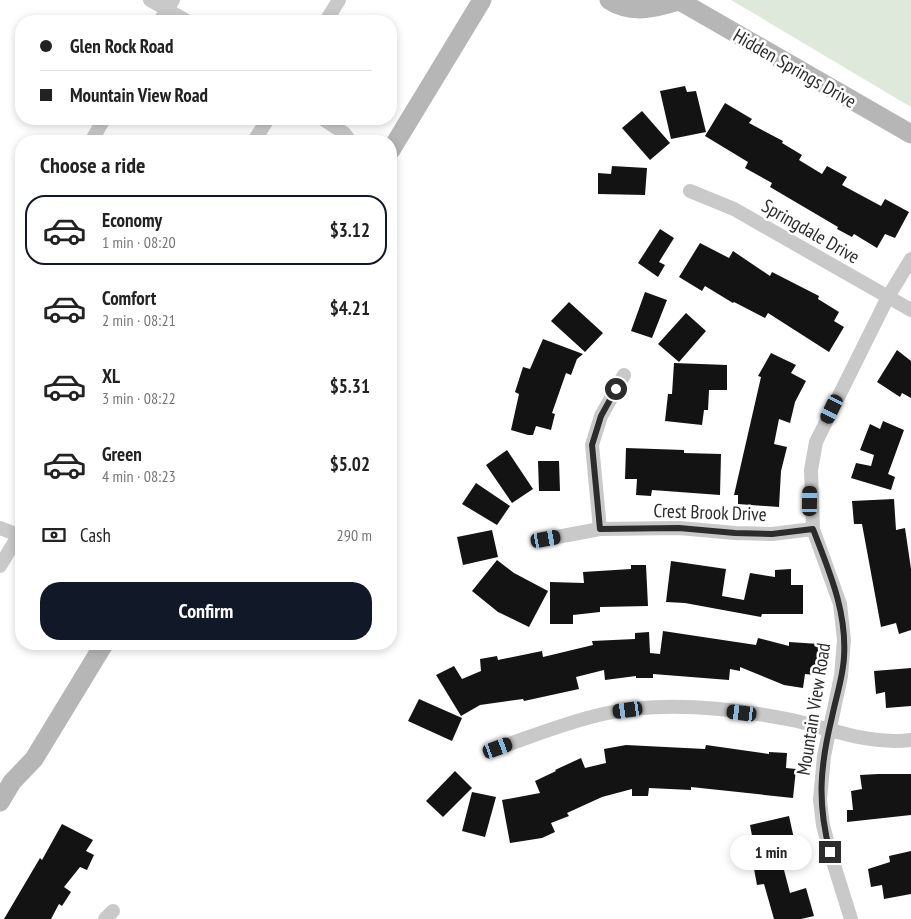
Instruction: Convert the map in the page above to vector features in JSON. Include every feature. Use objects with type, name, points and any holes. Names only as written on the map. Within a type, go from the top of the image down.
[{"type":"main road","points":[[397,140],[482,0]]},
{"type":"main road","name":"Hidden Springs Drive","points":[[610,0],[614,3],[647,10],[678,1],[911,134]]},
{"type":"main road","points":[[0,802],[12,782],[34,759],[100,650]]},
{"type":"street","points":[[150,0],[166,10]]},
{"type":"street","points":[[330,15],[339,0]]},
{"type":"street","points":[[332,125],[346,135]]},
{"type":"street","name":"Springdale Drive","points":[[690,191],[734,209],[911,310]]},
{"type":"street","name":"Mountain View Road","points":[[851,919],[830,852],[822,817],[821,779],[844,657],[843,621],[834,582],[813,529],[811,470],[816,442],[888,297],[911,259]]},
{"type":"street","points":[[600,529],[592,445],[601,416],[624,375]]},
{"type":"street","points":[[0,528],[15,536]]},
{"type":"street","name":"Crest Brook Drive","points":[[546,539],[600,529],[679,528],[772,534],[813,529]]},
{"type":"street","points":[[0,566],[15,545]]},
{"type":"street","points":[[498,748],[604,713],[666,707],[757,715],[883,742],[911,740]]},
{"type":"green space","points":[[731,0],[911,0],[911,107]]},
{"type":"building","points":[[685,86],[687,92],[696,91],[706,132],[671,139],[660,91]]},
{"type":"building","points":[[725,103],[752,119],[749,123],[783,141],[782,143],[802,155],[799,160],[822,174],[827,166],[847,177],[842,185],[881,206],[885,199],[909,212],[895,238],[885,234],[877,248],[854,234],[852,237],[770,187],[772,183],[745,168],[748,162],[705,136]]},
{"type":"building","points":[[642,111],[670,143],[650,160],[622,128]]},
{"type":"building","points":[[612,166],[647,168],[645,195],[598,194],[598,173],[611,174]]},
{"type":"building","points":[[660,229],[674,238],[659,262],[665,265],[658,277],[638,263]]},
{"type":"building","points":[[700,243],[729,258],[733,251],[770,276],[772,272],[819,296],[818,299],[839,312],[834,321],[844,327],[829,352],[768,313],[765,318],[733,303],[705,286],[702,291],[679,277]]},
{"type":"building","points":[[645,292],[667,300],[652,338],[631,331]]},
{"type":"building","points":[[569,302],[603,333],[585,352],[551,321]]},
{"type":"building","points":[[686,313],[706,331],[679,362],[658,344]]},
{"type":"building","points":[[543,339],[583,354],[577,359],[571,375],[566,373],[552,413],[555,414],[551,430],[536,426],[533,435],[528,435],[511,430],[519,394],[515,392],[523,367],[530,369]]},
{"type":"building","points":[[897,350],[911,361],[911,398],[902,393],[900,397],[877,382]]},
{"type":"building","points":[[771,353],[796,365],[791,373],[806,381],[795,402],[790,423],[779,419],[774,444],[787,447],[781,471],[779,507],[738,504],[738,495],[734,495],[761,377],[758,376]]},
{"type":"building","points":[[674,363],[727,365],[727,390],[709,390],[708,410],[704,410],[702,425],[665,421],[668,394],[672,394]]},
{"type":"building","points":[[883,421],[904,430],[888,474],[895,477],[891,490],[851,478],[856,463],[871,466],[874,455],[860,450],[870,424],[880,429]]},
{"type":"building","points":[[626,448],[684,450],[684,453],[721,454],[720,495],[652,490],[651,496],[636,495],[637,479],[625,479]]},
{"type":"building","points":[[507,450],[533,489],[512,503],[486,465]]},
{"type":"building","points":[[538,461],[559,461],[560,491],[539,491]]},
{"type":"building","points":[[476,483],[510,506],[497,525],[462,504]]},
{"type":"building","points":[[894,499],[896,530],[905,528],[911,569],[911,630],[899,634],[896,623],[881,627],[862,524],[854,524],[852,501]]},
{"type":"building","points":[[492,530],[498,557],[463,565],[457,537]]},
{"type":"building","points":[[497,560],[514,573],[548,591],[529,627],[498,612],[472,591]]},
{"type":"building","points":[[671,561],[726,569],[722,596],[744,600],[750,573],[775,577],[775,570],[791,569],[791,585],[803,585],[803,614],[762,614],[761,617],[685,603],[666,602]]},
{"type":"building","points":[[631,565],[646,565],[648,606],[600,607],[600,612],[573,615],[573,624],[550,624],[550,582],[584,583],[583,572],[631,569]]},
{"type":"building","points":[[663,631],[756,645],[758,638],[789,646],[789,642],[819,644],[815,675],[805,674],[803,688],[784,685],[740,667],[740,671],[730,669],[729,680],[653,674],[653,678],[636,678],[636,676],[605,680],[604,670],[576,677],[579,689],[524,701],[523,699],[480,705],[461,716],[436,675],[454,666],[462,679],[481,671],[480,659],[497,656],[498,660],[542,651],[543,657],[593,645],[592,641],[635,639],[635,633],[649,632],[650,653],[660,654]]},
{"type":"building","points":[[911,668],[911,706],[886,708],[885,692],[876,694],[874,671]]},
{"type":"building","points":[[419,699],[462,718],[452,741],[408,721]]},
{"type":"building","points":[[626,745],[705,749],[706,745],[769,754],[769,752],[787,753],[786,768],[796,769],[793,798],[691,787],[691,790],[649,788],[648,796],[632,796],[632,789],[602,797],[567,813],[569,816],[551,823],[555,832],[542,838],[510,843],[502,800],[540,793],[535,781],[581,758],[585,768],[606,763],[604,749]]},
{"type":"building","points":[[455,771],[472,788],[443,817],[426,801]]},
{"type":"building","points":[[911,774],[911,815],[847,822],[847,810],[853,810],[851,791],[862,789],[860,775]]},
{"type":"building","points":[[472,792],[496,797],[485,837],[462,831]]},
{"type":"building","points":[[789,816],[800,866],[784,870],[790,893],[806,888],[814,916],[801,919],[774,919],[764,884],[757,885],[752,858],[756,857],[750,825]]},
{"type":"building","points":[[62,824],[93,840],[86,851],[94,855],[87,870],[80,867],[64,887],[71,892],[62,906],[59,904],[51,919],[4,919],[40,858],[42,860]]},
{"type":"building","points":[[911,851],[911,894],[884,899],[882,885],[871,887],[868,869],[890,862],[889,856]]},
{"type":"route","points":[[616,389],[601,416],[592,445],[600,529],[679,528],[772,534],[813,529],[834,582],[843,621],[844,657],[821,779],[820,800],[823,825],[830,852]]}]
